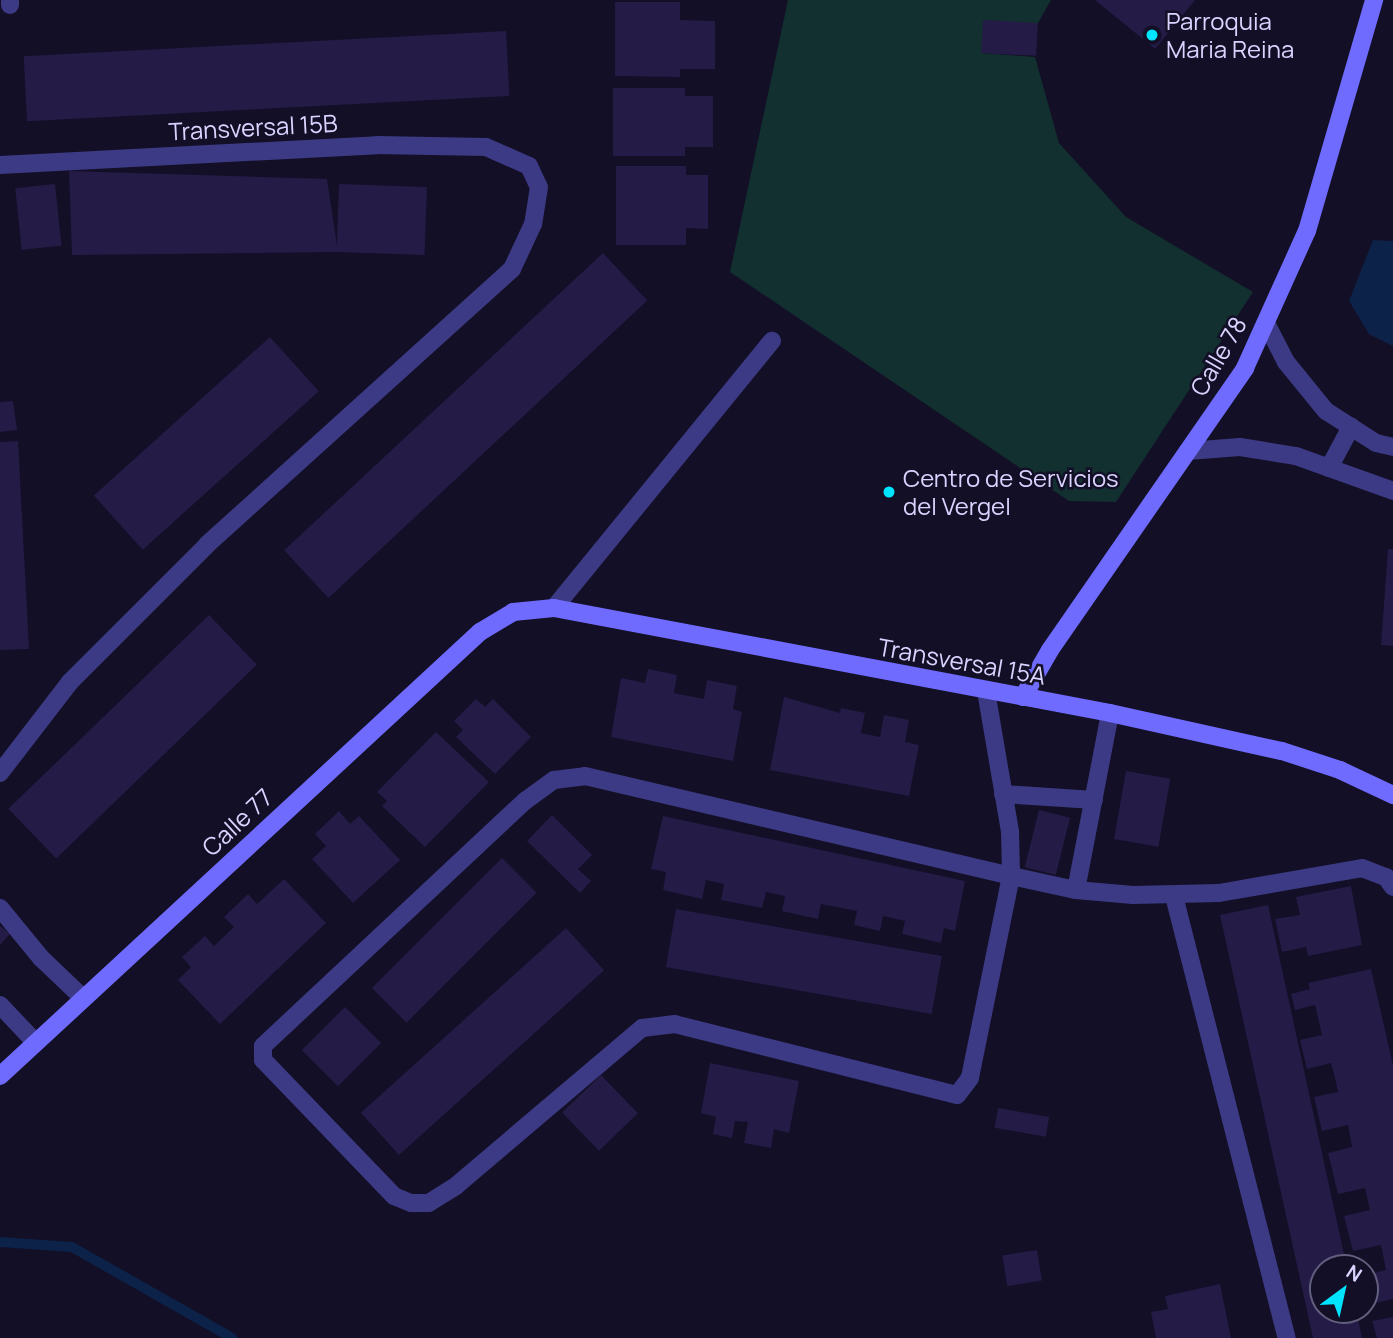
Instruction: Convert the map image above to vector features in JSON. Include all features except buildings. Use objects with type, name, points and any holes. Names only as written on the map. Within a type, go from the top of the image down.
[{"type":"street","name":"Calle 78","points":[[1023,697],[1245,368],[1307,231],[1374,0]]},
{"type":"street","name":"Transversal 15B","points":[[0,165],[377,145],[486,147],[529,166],[539,187],[533,224],[512,270],[207,545],[70,682],[0,773]]},
{"type":"street","points":[[1266,323],[1286,362],[1326,411],[1393,447]]},
{"type":"street","points":[[554,608],[772,341]]},
{"type":"street","points":[[1329,468],[1350,426]]},
{"type":"street","points":[[1188,451],[1240,447],[1296,456],[1393,491]]},
{"type":"street","name":"Transversal 15A","points":[[513,612],[554,608],[1110,713],[1282,751],[1340,770],[1393,794]]},
{"type":"street","name":"Calle 77","points":[[0,1076],[480,632],[513,612]]},
{"type":"street","points":[[986,691],[1003,794],[1011,876],[970,1078],[957,1095],[675,1024],[642,1028],[456,1186],[429,1203],[411,1203],[394,1196],[260,1052],[525,801],[554,780],[585,776],[1011,876],[1076,890],[1174,896],[1219,893],[1362,867],[1386,877],[1393,887]]},
{"type":"street","points":[[1076,890],[1110,713]]},
{"type":"street","points":[[1003,794],[1094,800]]},
{"type":"street","points":[[1174,896],[1287,1338]]},
{"type":"street","points":[[0,908],[41,958],[83,998]]},
{"type":"street","points":[[0,1005],[36,1043]]},
{"type":"green space","points":[[788,0],[1051,0],[1038,23],[981,53],[1035,57],[1059,143],[1126,217],[1253,292],[1116,502],[1069,501],[730,272]]},
{"type":"water","points":[[1373,240],[1393,241],[1393,346],[1369,334],[1349,301]]},
{"type":"waterway","points":[[0,1242],[72,1247],[232,1338]]},
{"type":"place","name":"Parroquia Maria Reina","points":[[1152,35]]},
{"type":"place","name":"Centro de Servicios del Vergel","points":[[889,492]]}]
